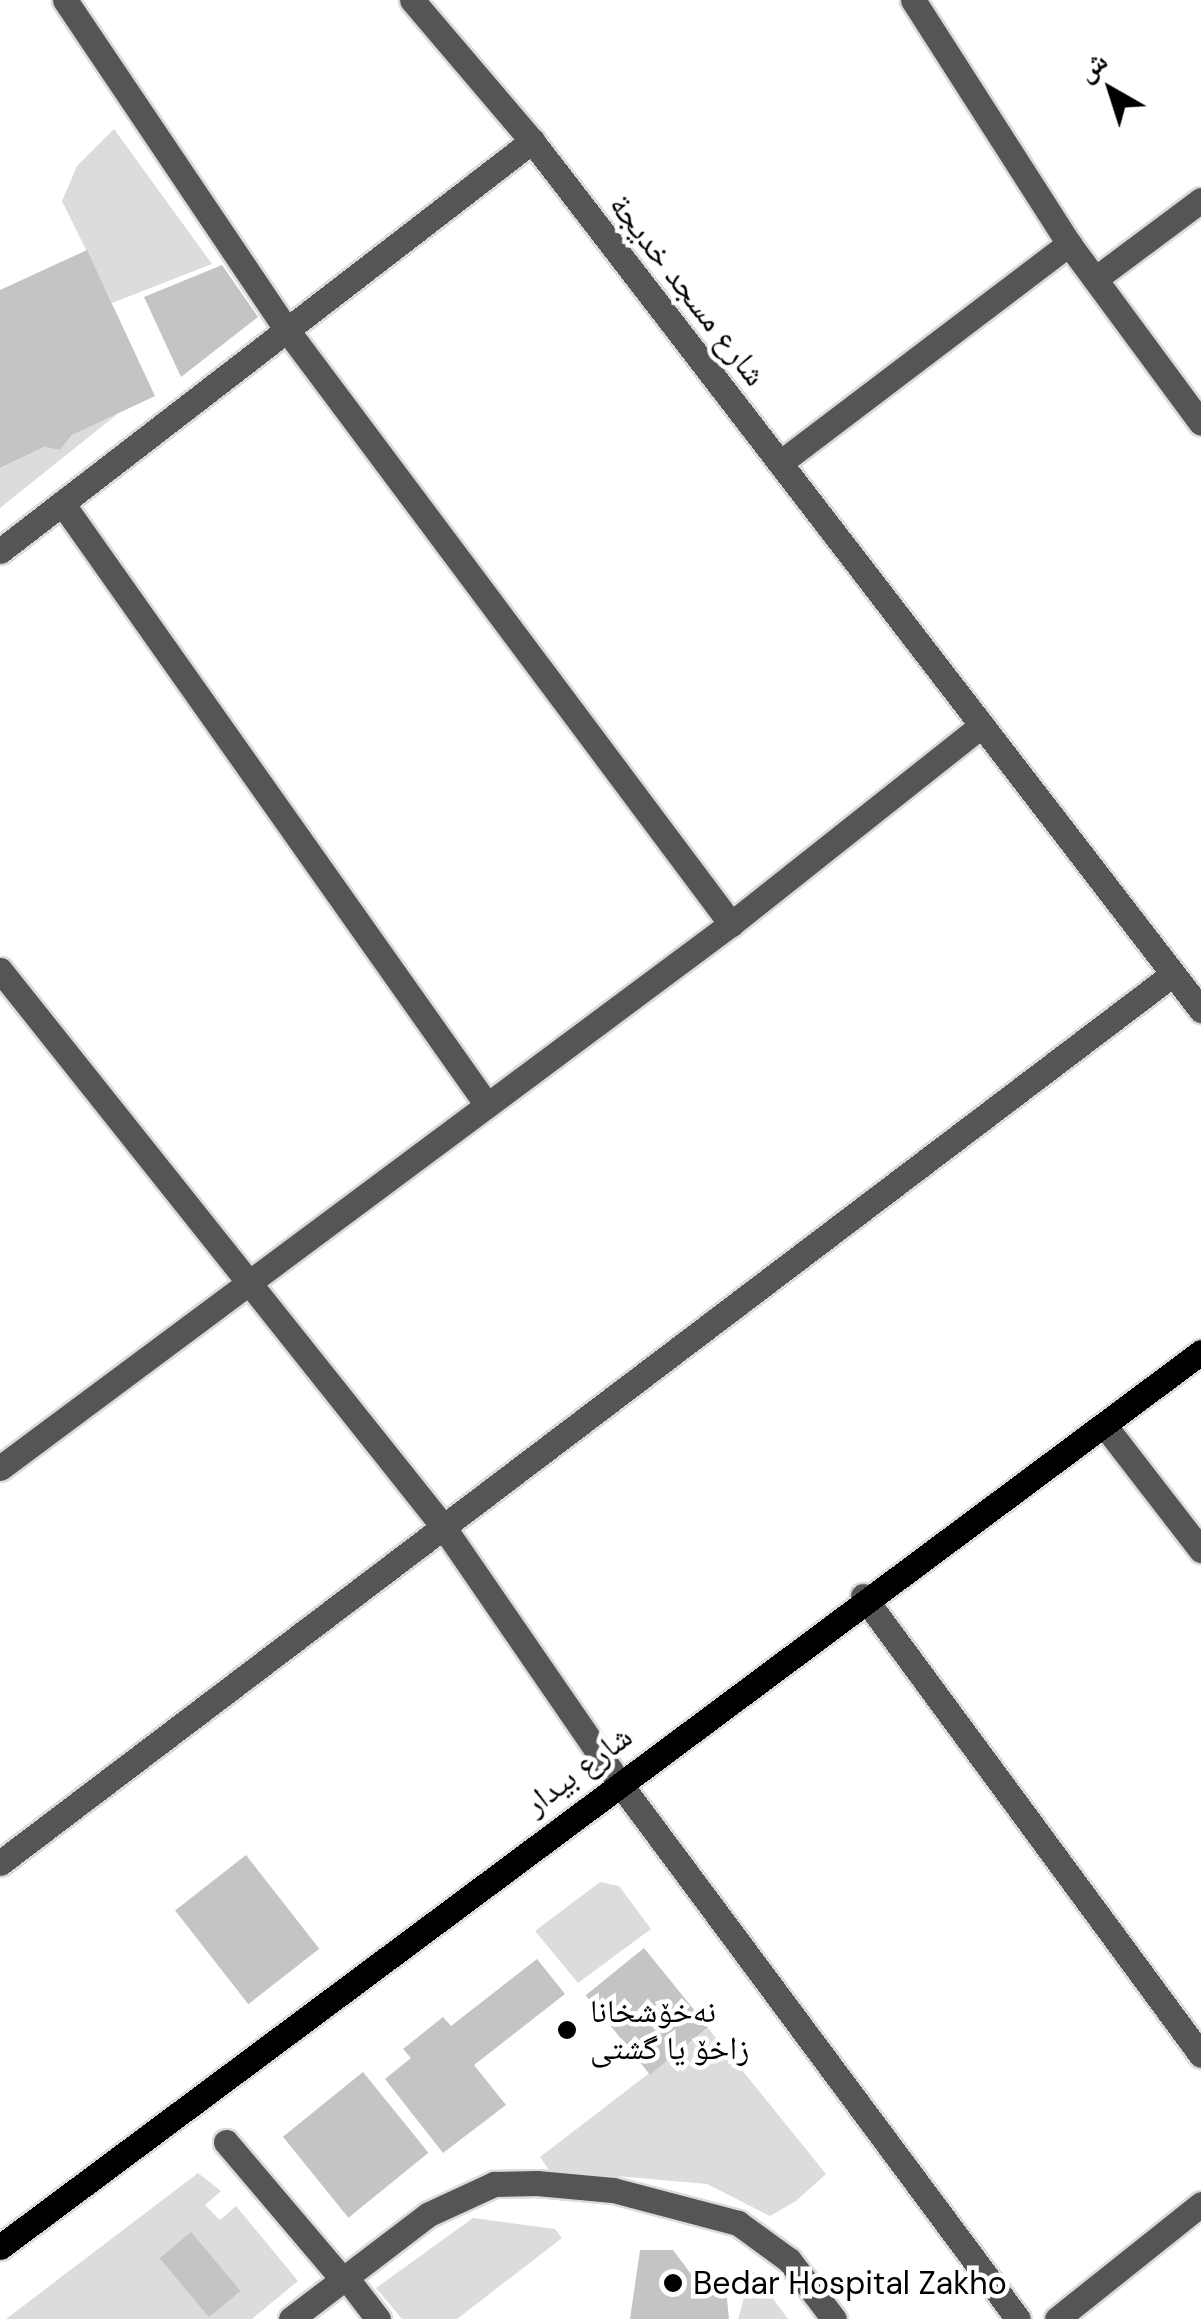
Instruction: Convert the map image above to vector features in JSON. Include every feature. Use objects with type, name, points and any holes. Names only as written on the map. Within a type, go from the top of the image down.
[{"type":"main road","name":"شارع بيدار","points":[[0,2247],[863,1596],[1105,1426],[1201,1352]]},
{"type":"street","points":[[66,0],[288,330],[731,924]]},
{"type":"street","name":"شارع مسجد خديجة","points":[[412,0],[532,141],[1201,1010]]},
{"type":"street","points":[[913,0],[1069,244],[1201,423]]},
{"type":"street","points":[[0,551],[532,141]]},
{"type":"street","points":[[1095,279],[1201,200]]},
{"type":"street","points":[[780,463],[1069,244]]},
{"type":"street","points":[[62,503],[487,1106]]},
{"type":"street","points":[[0,1468],[250,1286],[731,924],[982,726]]},
{"type":"street","points":[[0,970],[442,1525],[618,1781],[1018,2319]]},
{"type":"street","points":[[0,1863],[1173,974]]},
{"type":"street","points":[[1105,1426],[1201,1550]]},
{"type":"street","points":[[863,1596],[1201,2055]]},
{"type":"street","points":[[226,2142],[378,2319]]},
{"type":"street","points":[[291,2319],[430,2214],[494,2184],[538,2183],[613,2190],[738,2223],[788,2260],[834,2319]]},
{"type":"street","points":[[1056,2319],[1201,2204]]},
{"type":"shaded area","points":[[114,129],[212,264],[112,303],[62,201],[77,166]]},
{"type":"shaded area","points":[[120,412],[0,508],[0,468],[44,447],[60,450],[72,435]]},
{"type":"shaded area","points":[[600,1882],[619,1886],[651,1929],[578,1983],[535,1931]]},
{"type":"shaded area","points":[[708,2028],[826,2174],[796,2201],[770,2216],[707,2184],[549,2170],[540,2157]]},
{"type":"shaded area","points":[[198,2173],[221,2191],[205,2205],[220,2220],[236,2206],[298,2281],[252,2319],[6,2319]]},
{"type":"shaded area","points":[[473,2218],[555,2229],[562,2238],[457,2319],[402,2319],[376,2288]]},
{"type":"shaded area","points":[[752,2270],[788,2319],[738,2319]]},
{"type":"building","points":[[87,250],[155,396],[72,435],[60,450],[44,447],[0,468],[0,290]]},
{"type":"building","points":[[222,265],[258,317],[181,377],[144,297]]},
{"type":"building","points":[[246,1855],[319,1949],[248,2004],[175,1910]]},
{"type":"building","points":[[644,1948],[708,2027],[650,2074],[586,1995]]},
{"type":"building","points":[[537,1959],[565,1994],[474,2065],[506,2105],[443,2153],[385,2079],[411,2058],[403,2049],[443,2017],[451,2026]]},
{"type":"building","points":[[363,2072],[428,2153],[348,2218],[283,2137]]},
{"type":"building","points":[[191,2232],[240,2291],[209,2317],[160,2258]]},
{"type":"building","name":"Bedar Hospital Zakho","points":[[640,2250],[673,2250],[694,2278],[726,2288],[729,2319],[630,2319]]},
{"type":"place","name":"نەخۆشخانا زاخۆ یا گشتی","points":[[567,2030]]},
{"type":"place","name":"Bedar Hospital Zakho","points":[[673,2283]]}]
